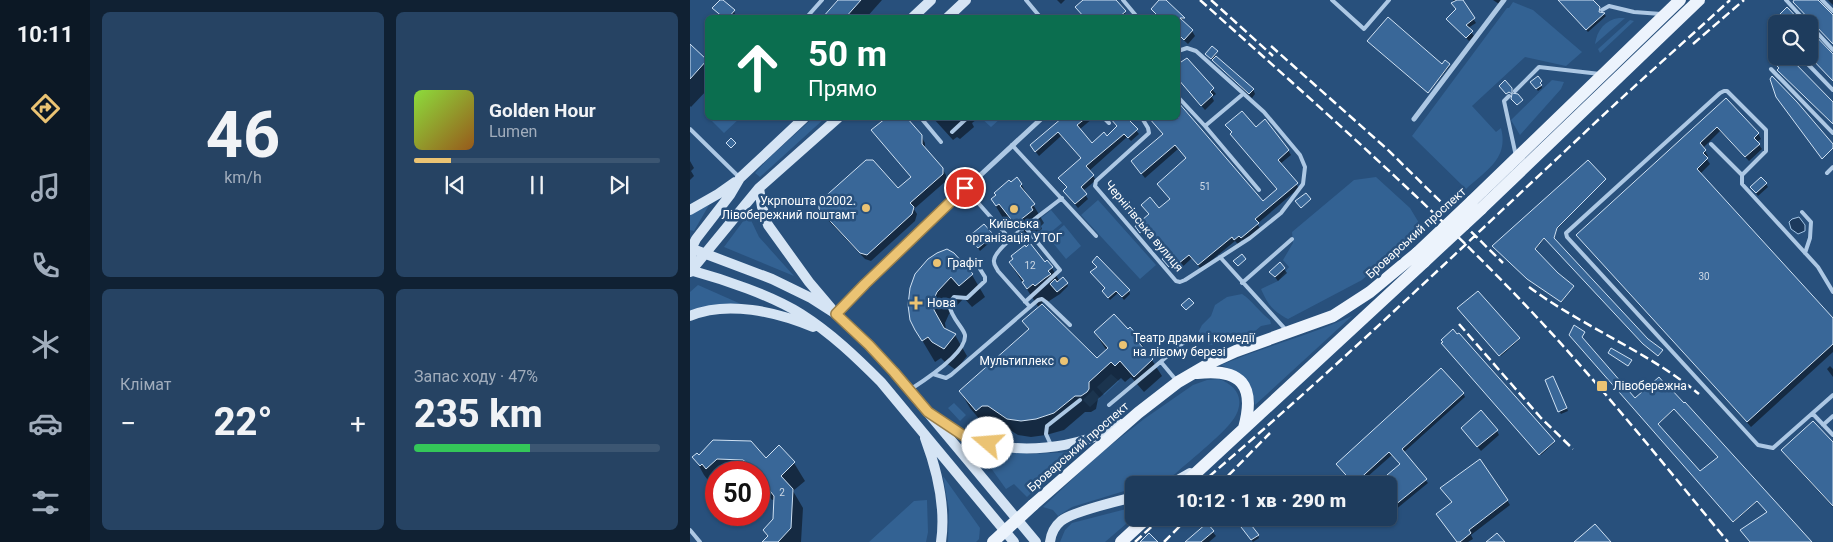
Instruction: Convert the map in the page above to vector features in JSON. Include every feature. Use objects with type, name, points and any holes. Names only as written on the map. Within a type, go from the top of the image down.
[{"type":"main road","points":[[915,15],[931,0]]},
{"type":"main road","points":[[950,15],[966,0]]},
{"type":"main road","name":"Броварський проспект","points":[[1477,205],[1516,159],[1680,0]]},
{"type":"main road","name":"Броварський проспект","points":[[1193,476],[1420,258],[1700,0]]},
{"type":"main road","points":[[690,210],[718,194],[740,178],[802,120]]},
{"type":"main road","points":[[690,271],[759,188],[836,120]]},
{"type":"main road","points":[[690,271],[691,248],[696,238],[730,195],[740,178]]},
{"type":"main road","points":[[759,188],[762,207],[768,224],[809,282],[836,314],[869,345],[910,390],[1036,542]]},
{"type":"main road","points":[[691,248],[772,279],[811,298],[836,314]]},
{"type":"main road","name":"Броварський проспект","points":[[992,542],[1138,412],[1190,374],[1236,351],[1333,316],[1351,306],[1420,258]]},
{"type":"main road","points":[[690,271],[765,297],[800,313],[831,335],[881,382],[1014,542]]},
{"type":"main road","points":[[690,316],[727,308],[752,310],[796,320],[831,335]]},
{"type":"main road","points":[[1190,374],[1220,372],[1231,375],[1238,380],[1248,394],[1249,410],[1244,428]]},
{"type":"main road","points":[[928,412],[967,438],[1021,449],[1053,446],[1100,434],[1118,426],[1138,412]]},
{"type":"main road","points":[[922,430],[932,456],[942,512],[941,542]]},
{"type":"main road","points":[[1186,476],[1213,457]]},
{"type":"main road","points":[[1050,542],[1057,526],[1068,516],[1125,500]]},
{"type":"main road","points":[[1121,542],[1139,526]]},
{"type":"street","points":[[1414,119],[1504,0]]},
{"type":"street","points":[[836,314],[965,188],[1040,120]]},
{"type":"lane","points":[[809,15],[822,0]]},
{"type":"lane","points":[[1026,0],[1038,15]]},
{"type":"lane","points":[[1123,0],[1136,15]]},
{"type":"lane","points":[[1332,0],[1364,29],[1389,0]]},
{"type":"lane","points":[[1786,0],[1800,15]]},
{"type":"lane","points":[[1822,0],[1833,11]]},
{"type":"lane","points":[[1602,10],[1610,6],[1634,12],[1665,14]]},
{"type":"lane","points":[[1818,34],[1833,50]]},
{"type":"lane","points":[[1180,51],[1187,48],[1196,51],[1264,112],[1300,155],[1305,167],[1303,184],[1281,213],[1250,238],[1220,257],[1289,332]]},
{"type":"lane","points":[[1809,65],[1833,90]]},
{"type":"lane","points":[[1515,91],[1539,68],[1604,75]]},
{"type":"lane","points":[[1771,69],[1833,133]]},
{"type":"lane","points":[[1742,175],[1766,151],[1766,130],[1724,90],[1567,232],[1567,237],[1758,445],[1773,448],[1833,396]]},
{"type":"lane","points":[[1205,126],[1242,94]]},
{"type":"lane","points":[[1509,96],[1504,101],[1516,159]]},
{"type":"lane","points":[[1180,99],[1259,190]]},
{"type":"lane","points":[[923,120],[941,142]]},
{"type":"lane","points":[[952,132],[965,120]]},
{"type":"lane","points":[[1106,120],[1109,123]]},
{"type":"lane","name":"Чернігівська вулиця","points":[[1143,120],[1149,133],[1096,181],[1095,186],[1176,281],[1184,280],[1220,257]]},
{"type":"lane","points":[[690,129],[740,178]]},
{"type":"lane","points":[[1711,144],[1742,175],[1742,184],[1818,267],[1833,292]]},
{"type":"lane","points":[[1012,145],[1096,236]]},
{"type":"lane","points":[[1827,172],[1833,168]]},
{"type":"lane","points":[[965,188],[1010,239]]},
{"type":"lane","points":[[1030,308],[994,265],[995,256],[1010,239],[1062,198]]},
{"type":"lane","points":[[1802,212],[1811,222],[1810,238],[1805,253]]},
{"type":"lane","points":[[1025,227],[1060,270],[1025,302]]},
{"type":"lane","points":[[1242,283],[1292,239]]},
{"type":"lane","points":[[910,390],[933,374],[956,354],[964,342],[964,333],[951,314],[949,304],[954,297],[967,298],[985,281],[980,268]]},
{"type":"lane","points":[[933,374],[946,378],[951,375],[1038,300],[1042,299],[1070,325]]},
{"type":"lane","points":[[1109,405],[1189,338]]},
{"type":"lane","points":[[1161,362],[1178,382]]},
{"type":"lane","points":[[1053,446],[1048,441],[1046,434],[1047,426],[1080,400]]},
{"type":"lane","points":[[1813,414],[1833,434]]},
{"type":"lane","points":[[1823,425],[1833,416]]},
{"type":"lane","points":[[690,530],[700,542]]},
{"type":"shaded area","points":[[1513,2],[1533,10],[1582,52],[1566,66],[1525,57],[1472,106],[1496,132],[1501,128],[1503,139],[1499,156],[1494,163],[1466,189],[1412,136]]},
{"type":"shaded area","points":[[1619,18],[1625,18],[1595,44],[1602,26]]},
{"type":"shaded area","points":[[1630,20],[1634,21],[1600,53],[1598,49]]},
{"type":"shaded area","points":[[1552,80],[1564,82],[1561,89],[1520,135],[1511,120]]},
{"type":"shaded area","points":[[711,120],[738,120],[724,133]]},
{"type":"shaded area","points":[[811,120],[823,120],[760,177],[755,173]]},
{"type":"shaded area","points":[[983,120],[999,120],[991,127]]},
{"type":"shaded area","points":[[1376,177],[1410,208],[1419,223],[1410,237],[1362,280],[1288,319],[1278,313],[1269,303],[1261,289],[1278,281],[1289,267],[1283,260],[1293,243],[1292,232],[1354,180]]},
{"type":"shaded area","points":[[1098,200],[1156,265],[1140,279],[1081,215]]},
{"type":"shaded area","points":[[709,205],[694,231],[690,230],[690,214]]},
{"type":"shaded area","points":[[1051,210],[1062,223],[1045,237],[1034,224]]},
{"type":"shaded area","points":[[747,216],[749,216],[759,237],[794,276],[724,247]]},
{"type":"shaded area","points":[[1799,217],[1805,225],[1805,231],[1798,234],[1791,229],[1789,222]]},
{"type":"shaded area","points":[[1064,225],[1081,246],[1066,259],[1049,238]]},
{"type":"shaded area","points":[[698,285],[750,308],[712,306],[690,311],[690,292]]},
{"type":"shaded area","points":[[1242,294],[1270,320],[1271,324],[1261,326],[1254,332],[1238,335],[1211,345],[1202,342],[1199,331],[1211,316],[1215,305],[1227,297]]},
{"type":"shaded area","points":[[1352,316],[1255,405],[1252,390],[1245,379],[1221,365],[1320,329]]},
{"type":"shaded area","points":[[1111,374],[1119,381],[1104,395],[1097,387]]},
{"type":"shaded area","points":[[1219,379],[1234,388],[1239,397],[1239,409],[1232,422],[1175,474],[1172,476],[1125,476],[1125,491],[1072,507],[1058,516],[1053,510],[1043,507],[1097,456],[1144,419],[1193,385],[1207,380]]},
{"type":"shaded area","points":[[1093,390],[1100,398],[1090,407],[1083,400]]},
{"type":"shaded area","points":[[954,403],[966,415],[960,421],[948,408]]},
{"type":"shaded area","points":[[973,443],[1029,454],[1073,452],[1027,497],[1014,484],[1006,489]]},
{"type":"shaded area","points":[[943,476],[980,528],[979,539],[976,542],[948,542],[949,510]]},
{"type":"shaded area","points":[[927,500],[928,532],[926,542],[869,542],[914,501]]},
{"type":"shaded area","points":[[1125,509],[1125,525],[1105,542],[1060,542],[1065,530],[1072,523]]},
{"type":"building","points":[[720,0],[723,0],[735,10],[731,15],[720,15],[712,8]]},
{"type":"building","points":[[838,0],[861,0],[848,15],[825,15]]},
{"type":"building","points":[[1083,0],[1116,0],[1126,11],[1121,15],[1082,15],[1075,7]]},
{"type":"building","points":[[1159,0],[1166,0],[1185,18],[1180,18],[1180,15],[1157,15],[1151,9]]},
{"type":"building","points":[[1463,0],[1475,18],[1466,25],[1473,31],[1466,38],[1446,19],[1456,9],[1451,3]]},
{"type":"building","points":[[1558,0],[1593,0],[1600,7],[1599,12],[1605,13],[1586,30]]},
{"type":"building","points":[[1794,0],[1818,0],[1833,15],[1833,44],[1818,28],[1818,15],[1805,15],[1793,2]]},
{"type":"building","points":[[1787,7],[1795,15],[1779,15]]},
{"type":"building","points":[[1388,17],[1442,64],[1445,60],[1450,64],[1428,93],[1367,41]]},
{"type":"building","points":[[1180,18],[1193,30],[1184,40],[1180,36]]},
{"type":"building","points":[[1818,38],[1833,54],[1833,81],[1818,65]]},
{"type":"building","points":[[690,44],[705,58],[705,62],[690,79]]},
{"type":"building","points":[[1212,46],[1218,51],[1211,59],[1205,54]]},
{"type":"building","points":[[1216,56],[1254,89],[1249,94],[1212,60]]},
{"type":"building","points":[[1187,58],[1214,88],[1210,92],[1213,95],[1201,106],[1180,81],[1180,63]]},
{"type":"building","points":[[1776,65],[1797,65],[1833,102],[1833,124],[1777,70],[1779,68]]},
{"type":"building","points":[[1538,76],[1542,81],[1540,83],[1542,85],[1536,89],[1530,82]]},
{"type":"building","points":[[1772,76],[1833,144],[1833,148],[1822,159],[1776,97],[1770,79]]},
{"type":"building","points":[[1505,80],[1512,88],[1512,93],[1518,94],[1523,100],[1517,105],[1511,99],[1512,94],[1509,92],[1506,94],[1499,86]]},
{"type":"building","points":[[1726,98],[1759,133],[1754,138],[1760,144],[1745,157],[1717,127],[1700,143],[1706,150],[1703,153],[1708,158],[1697,169],[1833,318],[1833,344],[1747,422],[1576,235]]},
{"type":"building","points":[[1180,104],[1263,201],[1277,189],[1230,134],[1232,132],[1225,125],[1242,111],[1256,127],[1265,119],[1289,150],[1278,160],[1298,183],[1255,219],[1259,223],[1241,238],[1239,236],[1234,240],[1232,237],[1198,265],[1189,255],[1173,268],[1171,265],[1169,267],[1162,259],[1166,256],[1144,230],[1140,233],[1135,226],[1149,214],[1141,205],[1150,197],[1159,208],[1170,199],[1157,184],[1186,158],[1175,145],[1141,174],[1131,161],[1163,134],[1151,120],[1180,120]]},
{"type":"building","name":"Укрпошта 02002. Лівобережний поштамт","points":[[884,120],[909,120],[922,135],[922,144],[943,168],[943,174],[910,203],[914,207],[912,214],[867,255],[860,253],[819,209],[819,202],[866,160],[873,160],[898,188],[911,177],[871,130]]},
{"type":"building","points":[[1060,120],[1083,120],[1077,125],[1092,143],[1104,132],[1107,136],[1117,126],[1112,120],[1129,120],[1138,129],[1128,138],[1124,134],[1086,166],[1094,175],[1081,187],[1087,194],[1075,204],[1063,191],[1067,187],[1058,178],[1081,158],[1058,132],[1035,152],[1030,145]]},
{"type":"building","points":[[731,138],[736,143],[731,148],[726,143]]},
{"type":"building","points":[[1588,160],[1606,179],[1557,228],[1554,238],[1648,339],[1663,350],[1658,356],[1643,344],[1544,238],[1535,249],[1558,273],[1574,286],[1561,302],[1527,279],[1492,246]]},
{"type":"building","points":[[1017,177],[1022,184],[1020,186],[1035,204],[1031,207],[1033,210],[1014,223],[999,204],[996,206],[991,199],[996,195],[994,193],[1009,180],[1011,182]]},
{"type":"building","points":[[1761,177],[1767,183],[1756,193],[1750,187]]},
{"type":"building","points":[[1306,193],[1311,199],[1301,208],[1295,201]]},
{"type":"building","points":[[984,224],[992,233],[986,237],[988,240],[978,248],[968,237]]},
{"type":"building","points":[[1030,243],[1045,262],[1047,260],[1053,267],[1048,271],[1051,274],[1035,286],[1033,284],[1027,289],[1022,282],[1024,281],[1009,262],[1013,259],[1011,256]]},
{"type":"building","points":[[947,249],[954,253],[973,274],[959,286],[951,277],[937,292],[933,301],[934,310],[944,328],[956,334],[944,349],[932,342],[928,337],[922,341],[910,320],[908,305],[910,288],[915,274],[928,259]]},
{"type":"building","points":[[1242,254],[1246,259],[1238,266],[1233,261]]},
{"type":"building","points":[[1097,256],[1130,290],[1122,297],[1116,291],[1108,298],[1102,291],[1105,288],[1090,272],[1097,267],[1092,262]]},
{"type":"building","points":[[1280,262],[1285,268],[1275,277],[1269,272]]},
{"type":"building","points":[[1063,277],[1068,283],[1057,292],[1050,284],[1055,279],[1057,282]]},
{"type":"building","points":[[1478,291],[1520,338],[1499,356],[1457,308]]},
{"type":"building","points":[[1189,298],[1194,303],[1186,310],[1181,305]]},
{"type":"building","points":[[1042,304],[1097,358],[1108,348],[1094,332],[1114,314],[1128,329],[1130,327],[1139,337],[1139,343],[1153,359],[1134,377],[1120,361],[1115,366],[1111,362],[1089,382],[1087,392],[1081,396],[1075,396],[1054,413],[1036,419],[1021,421],[1007,419],[988,406],[982,406],[976,411],[959,391],[1029,329],[1022,321]]},
{"type":"building","points":[[1574,325],[1585,332],[1582,337],[1635,398],[1659,377],[1669,389],[1685,402],[1812,542],[1750,542],[1740,530],[1767,512],[1757,501],[1733,522],[1569,335]],"holes":[[[1674,409],[1718,457],[1700,471],[1658,424]]]},
{"type":"building","points":[[1453,329],[1457,334],[1459,333],[1555,441],[1539,455],[1441,343],[1443,342],[1441,340]]},
{"type":"building","points":[[1611,348],[1632,360],[1628,366],[1608,353]]},
{"type":"building","points":[[1441,368],[1464,393],[1402,449],[1427,479],[1397,503],[1397,476],[1387,475],[1400,464],[1389,452],[1363,476],[1347,476],[1336,464]]},
{"type":"building","points":[[1553,376],[1567,408],[1558,412],[1545,380]]},
{"type":"building","points":[[1481,410],[1498,430],[1477,447],[1461,428]]},
{"type":"building","points":[[1813,421],[1833,442],[1833,506],[1781,450]]},
{"type":"building","points":[[713,440],[751,441],[766,458],[779,445],[795,462],[781,476],[793,489],[791,528],[778,542],[762,542],[768,536],[763,530],[767,526],[770,526],[773,519],[774,496],[770,491],[770,461],[717,459],[715,461],[705,461],[705,468],[702,464],[700,466],[692,457],[697,453],[699,455]]},
{"type":"building","points":[[1480,459],[1508,500],[1469,530],[1471,533],[1460,542],[1457,542],[1436,514],[1452,502],[1440,488]]},
{"type":"building","points":[[1595,524],[1611,542],[1574,542]]},
{"type":"building","points":[[1204,526],[1210,526],[1214,531],[1201,542],[1185,542]]},
{"type":"building","points":[[1252,526],[1259,535],[1251,540],[1241,527]]},
{"type":"building","points":[[1149,533],[1158,542],[1140,542]]},
{"type":"building","points":[[1497,533],[1505,542],[1486,542]]},
{"type":"railway","points":[[1200,0],[1396,177],[1472,250],[1538,318],[1594,381],[1728,542]]},
{"type":"railway","points":[[1211,0],[1273,56]]},
{"type":"railway","points":[[1210,476],[1344,357],[1616,103],[1730,0]]},
{"type":"railway","points":[[1693,44],[1744,0]]},
{"type":"railway","points":[[1271,46],[1387,149],[1503,263]]},
{"type":"railway","points":[[1529,287],[1571,315],[1658,365],[1699,394]]},
{"type":"railway","points":[[1459,324],[1541,418],[1573,449]]},
{"type":"railway","points":[[1228,476],[1270,433]]},
{"type":"railway","points":[[1135,542],[1152,526]]},
{"type":"railway","points":[[1164,542],[1180,526]]},
{"type":"place","name":"Укрпошта 02002. Лівобережний поштамт","points":[[866,208]]},
{"type":"place","name":"Київська організація УТОГ","points":[[1014,209]]},
{"type":"place","name":"Графіт","points":[[937,263]]},
{"type":"place","name":"Нова","points":[[916,303]]},
{"type":"place","name":"Театр драми і комедії на лівому березі","points":[[1123,345]]},
{"type":"place","name":"Мультиплекс","points":[[1064,361]]},
{"type":"place","name":"Лівобережна","points":[[1602,386]]},
{"type":"route","points":[[965,188],[849,299],[836,314],[869,345],[928,412],[967,438],[988,443]]}]
